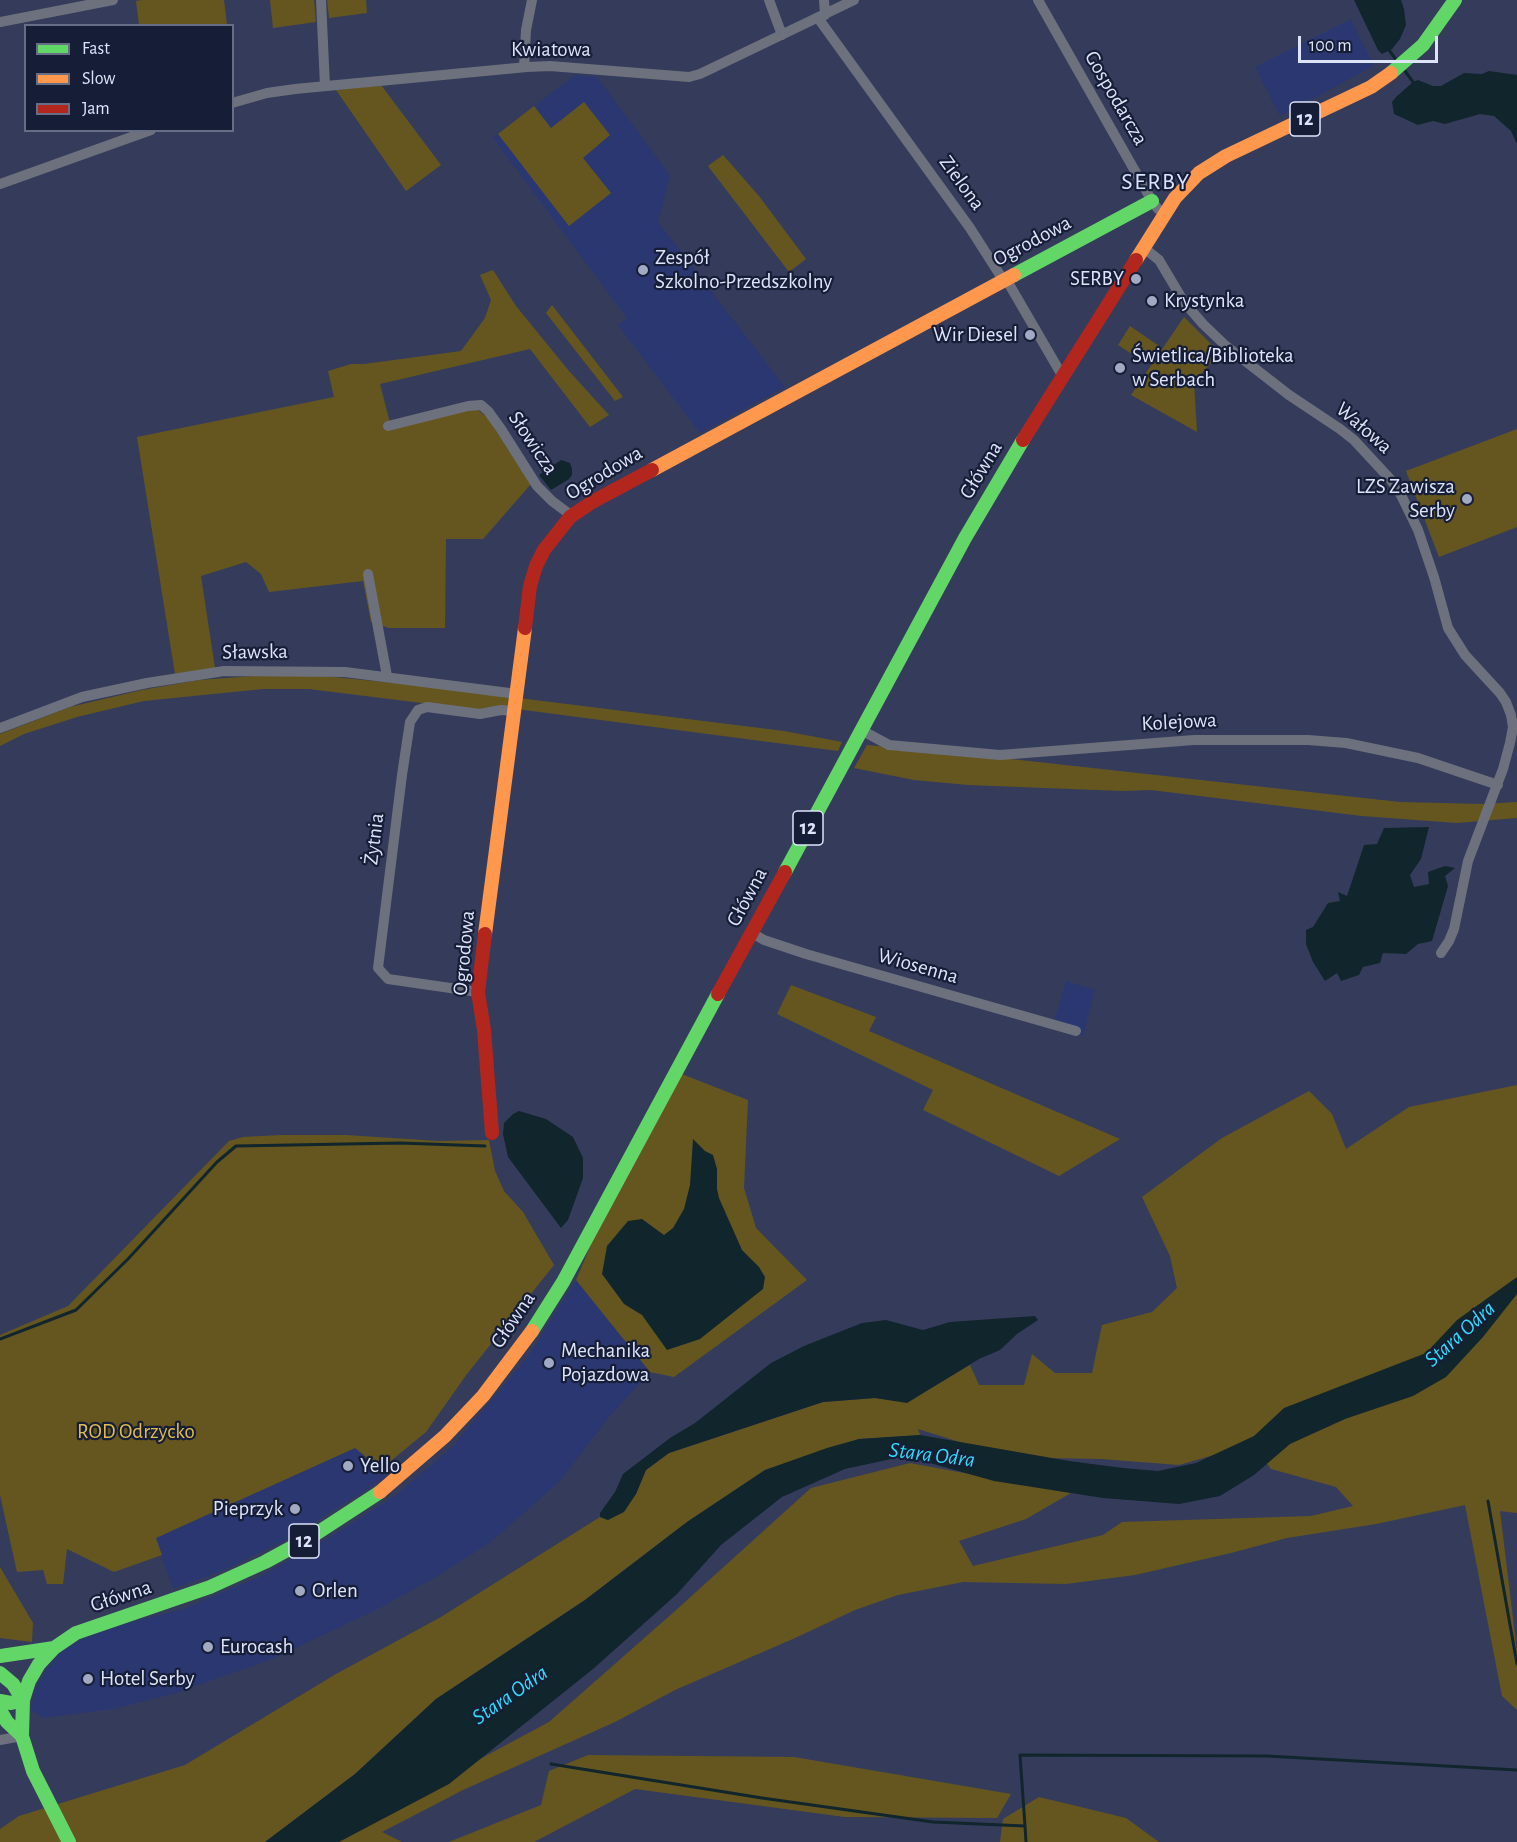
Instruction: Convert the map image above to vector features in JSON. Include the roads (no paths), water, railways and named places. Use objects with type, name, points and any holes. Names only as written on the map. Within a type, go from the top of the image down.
[{"type":"main road","name":"Główna","points":[[22,1736],[23,1700],[34,1672],[54,1648],[66,1638],[86,1629],[210,1587],[312,1537],[358,1508],[413,1465],[459,1421],[505,1369],[543,1316],[563,1282],[993,488],[1165,213],[1186,184],[1213,164],[1371,87],[1401,66],[1423,45],[1452,1]]},
{"type":"main road","name":"Ogrodowa","points":[[492,1133],[484,1030],[478,992],[530,586],[536,566],[556,533],[572,516],[592,502],[658,465],[1152,201]]},
{"type":"main road","points":[[0,1656],[54,1648]]},
{"type":"main road","points":[[0,1673],[13,1684],[23,1700],[11,1703],[0,1701]]},
{"type":"main road","points":[[0,1710],[7,1722],[22,1736]]},
{"type":"main road","name":"12","points":[[22,1736],[33,1771],[69,1842]]},
{"type":"street","points":[[0,22],[113,0]]},
{"type":"street","points":[[321,0],[325,86]]},
{"type":"street","points":[[525,67],[526,30],[532,0]]},
{"type":"street","points":[[769,0],[782,35]]},
{"type":"street","points":[[822,16],[824,0]]},
{"type":"street","name":"Kwiatowa","points":[[234,101],[267,93],[325,86],[525,67],[550,66],[688,78],[854,0]]},
{"type":"street","name":"Gospodarcza","points":[[1038,0],[1152,201],[1158,209],[1165,213]]},
{"type":"street","name":"Zielona","points":[[822,16],[1009,284],[1063,376]]},
{"type":"street","points":[[0,184],[145,132]]},
{"type":"street","name":"Wałowa","points":[[1144,248],[1159,260],[1184,302],[1203,324],[1235,353],[1354,440],[1381,468],[1401,495],[1418,530],[1448,628],[1465,655],[1500,693],[1511,715],[1513,727],[1498,785],[1468,861],[1454,929],[1441,953]]},
{"type":"street","name":"Słowicza","points":[[388,426],[468,406],[481,405],[501,429],[537,486],[572,516]]},
{"type":"street","points":[[368,573],[387,676]]},
{"type":"street","name":"Sławska","points":[[0,728],[82,697],[224,671],[345,672],[517,693]]},
{"type":"street","name":"Żytnia","points":[[478,992],[388,979],[378,968],[402,775],[410,722],[418,710],[427,707],[480,714],[501,710],[515,711]]},
{"type":"street","name":"Kolejowa","points":[[861,730],[889,745],[1000,755],[1194,740],[1346,742],[1418,758],[1498,785]]},
{"type":"street","name":"Wiosenna","points":[[752,933],[764,939],[873,974],[1076,1031]]},
{"type":"street","points":[[0,1740],[22,1736]]},
{"type":"water","points":[[1354,0],[1401,0],[1406,25],[1400,39],[1392,49],[1382,54],[1378,50]]},
{"type":"water","points":[[1489,71],[1517,75],[1517,144],[1511,131],[1494,116],[1480,114],[1445,124],[1433,121],[1418,125],[1394,114],[1392,102],[1413,82],[1418,80],[1433,86],[1441,86],[1464,73],[1482,74]]},
{"type":"water","points":[[561,460],[570,463],[572,475],[551,490],[539,475]]},
{"type":"water","points":[[1429,827],[1421,859],[1410,875],[1414,887],[1429,884],[1428,872],[1445,866],[1455,868],[1445,876],[1448,886],[1432,941],[1418,944],[1406,954],[1383,953],[1380,963],[1363,967],[1359,975],[1341,981],[1337,973],[1325,981],[1313,962],[1306,944],[1306,930],[1313,927],[1328,903],[1340,901],[1338,892],[1347,896],[1364,845],[1377,844],[1384,828]]},
{"type":"water","points":[[519,1111],[546,1119],[573,1137],[583,1158],[583,1178],[568,1220],[561,1228],[508,1157],[503,1134],[504,1123]]},
{"type":"water","points":[[693,1139],[705,1151],[713,1155],[717,1169],[719,1198],[742,1250],[759,1267],[765,1277],[763,1289],[700,1339],[667,1350],[642,1315],[624,1304],[602,1274],[607,1246],[628,1221],[642,1219],[664,1235],[673,1228],[684,1209],[690,1185]]},
{"type":"water","name":"Stara Odra","points":[[1517,1277],[1517,1294],[1483,1337],[1446,1377],[1413,1396],[1345,1419],[1290,1444],[1254,1475],[1220,1496],[1179,1504],[1103,1498],[994,1481],[905,1456],[845,1469],[782,1497],[721,1545],[677,1594],[593,1669],[449,1784],[339,1842],[265,1842],[355,1774],[436,1699],[585,1600],[687,1522],[765,1470],[859,1439],[920,1435],[1123,1468],[1158,1471],[1196,1463],[1254,1436],[1284,1408],[1426,1353],[1457,1320]]},
{"type":"water","points":[[1035,1316],[1038,1320],[1017,1334],[1000,1350],[979,1359],[907,1403],[875,1398],[823,1402],[669,1453],[646,1470],[636,1494],[624,1512],[608,1520],[600,1517],[600,1513],[615,1492],[623,1474],[670,1438],[695,1423],[771,1363],[804,1346],[862,1323],[886,1320],[923,1330],[950,1322]]},
{"type":"waterway","points":[[1389,50],[1397,61]]},
{"type":"waterway","points":[[1405,71],[1413,82]]},
{"type":"waterway","points":[[0,1339],[76,1310],[128,1259],[217,1162],[236,1146],[400,1143],[485,1146]]},
{"type":"waterway","points":[[1488,1501],[1517,1664]]},
{"type":"waterway","points":[[551,1764],[762,1798],[933,1822],[1025,1826],[1020,1755],[1267,1756],[1517,1770]]},
{"type":"waterway","points":[[1025,1826],[1026,1842]]},
{"type":"place","name":"Zespół Szkolno-Przedszkolny","points":[[643,270]]},
{"type":"place","name":"SERBY","points":[[1136,279]]},
{"type":"place","name":"Krystynka","points":[[1152,301]]},
{"type":"place","name":"Wir Diesel","points":[[1030,335]]},
{"type":"place","name":"Świetlica/Biblioteka w Serbach","points":[[1120,368]]},
{"type":"place","name":"LZS Zawisza Serby","points":[[1467,499]]},
{"type":"place","name":"Mechanika Pojazdowa","points":[[549,1363]]},
{"type":"place","name":"Yello","points":[[348,1466]]},
{"type":"place","name":"Pieprzyk","points":[[295,1509]]},
{"type":"place","name":"Orlen","points":[[300,1591]]},
{"type":"place","name":"Eurocash","points":[[208,1647]]},
{"type":"place","name":"Hotel Serby","points":[[88,1679]]},
{"type":"district","name":"SERBY","points":[[1156,182]]},
{"type":"park label","name":"ROD Odrzycko","points":[[136,1432]]}]
